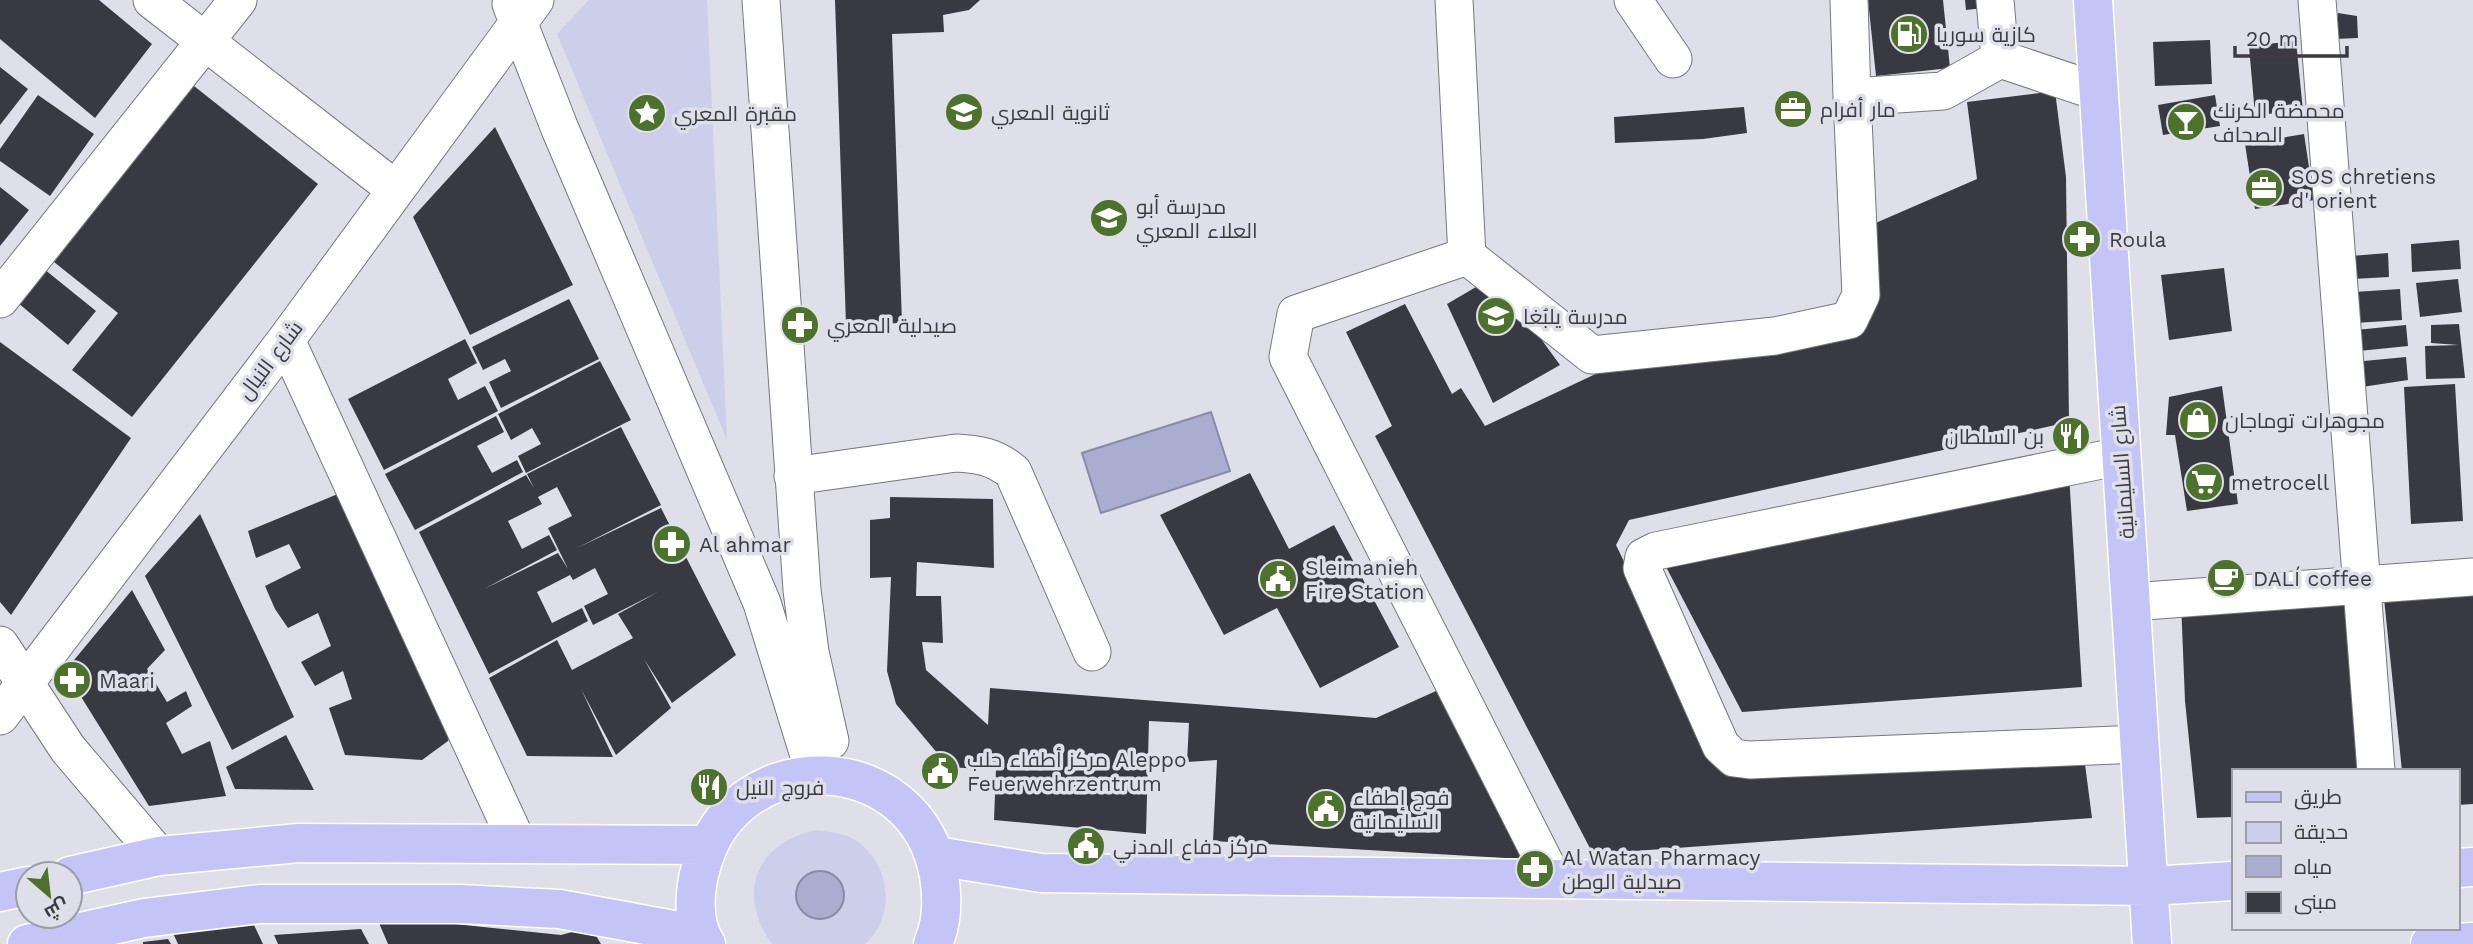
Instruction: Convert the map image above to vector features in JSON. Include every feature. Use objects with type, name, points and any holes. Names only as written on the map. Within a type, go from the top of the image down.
[{"type":"main road","name":"شارع السليمانية","points":[[2093,0],[2152,944]]},
{"type":"main road","points":[[27,944],[144,918],[260,904],[460,904],[559,909],[695,941],[695,889],[707,845],[725,817],[751,794],[782,780],[827,776],[865,783],[898,803],[925,832],[936,856],[943,899],[933,944]]},
{"type":"main road","points":[[84,873],[159,856],[299,843],[707,845]]},
{"type":"main road","points":[[936,856],[1041,873],[2150,886],[2232,881]]},
{"type":"main road","points":[[2430,944],[2473,942]]},
{"type":"street","points":[[152,0],[395,189]]},
{"type":"street","points":[[0,299],[207,43],[238,0]]},
{"type":"street","points":[[761,0],[793,477],[810,653],[827,776]]},
{"type":"street","points":[[1454,0],[1467,256],[1592,355],[1775,336],[1849,320],[1861,295],[1849,0]]},
{"type":"street","points":[[1633,0],[1673,59]]},
{"type":"street","points":[[1995,0],[2000,59]]},
{"type":"street","points":[[2317,0],[2376,769]]},
{"type":"street","points":[[521,7],[560,129],[762,603],[827,776]]},
{"type":"street","name":"شارع النيال","points":[[0,716],[286,340],[521,7]]},
{"type":"street","points":[[1852,97],[1943,91],[2000,59],[2099,92]]},
{"type":"street","points":[[1467,256],[1296,314],[1288,357],[1553,879]]},
{"type":"street","points":[[286,340],[517,842]]},
{"type":"street","points":[[793,477],[956,453],[981,454],[1000,460],[1013,472],[1092,652]]},
{"type":"street","points":[[2120,456],[1656,551],[1644,557],[1642,568],[1721,746],[1734,758],[1750,760],[2140,744]]},
{"type":"street","points":[[2131,602],[2473,577]]},
{"type":"street","points":[[0,645],[68,749],[159,856]]},
{"type":"green space","points":[[589,0],[707,0],[727,440],[557,34]]},
{"type":"green space","points":[[816,830],[838,833],[853,839],[869,852],[877,864],[886,892],[885,906],[882,920],[865,944],[772,944],[761,925],[755,907],[754,889],[758,873],[766,859],[778,847],[795,837]]},
{"type":"water","points":[[1211,412],[1230,471],[1101,513],[1082,453]]},
{"type":"water","points":[[820,871],[829,872],[837,878],[843,886],[843,904],[837,912],[829,918],[820,919],[811,918],[803,912],[797,904],[796,895],[797,886],[803,878],[811,872]]},
{"type":"building","points":[[0,0],[99,0],[152,44],[95,118],[0,39]]},
{"type":"building","points":[[835,0],[980,0],[969,10],[943,15],[944,32],[892,34],[902,323],[846,325]]},
{"type":"building","name":"كازية سوريا","points":[[1868,0],[1943,0],[1950,68],[1876,76]]},
{"type":"building","points":[[1965,0],[2001,0],[2001,6],[1966,10]]},
{"type":"building","points":[[2338,13],[2357,16],[2358,38],[2335,39]]},
{"type":"building","points":[[2210,40],[2212,84],[2155,86],[2153,42]]},
{"type":"building","points":[[2296,41],[2303,111],[2255,115],[2249,46]]},
{"type":"building","points":[[0,67],[28,89],[0,125]]},
{"type":"building","points":[[194,86],[318,184],[132,417],[72,370],[118,313],[54,262]]},
{"type":"building","points":[[2055,91],[2066,177],[2069,422],[1629,520],[1616,545],[1718,756],[2083,749],[2092,818],[1593,854],[1375,436],[1392,426],[1346,332],[1405,304],[1452,394],[1461,388],[1485,426],[1638,354],[1834,331],[1871,225],[1977,179],[1967,102]]},
{"type":"building","points":[[38,95],[94,134],[50,196],[0,161],[0,149]]},
{"type":"building","points":[[2215,95],[2220,126],[2163,135],[2158,105]]},
{"type":"building","points":[[1744,107],[1747,133],[1703,139],[1615,143],[1614,117]]},
{"type":"building","points":[[495,127],[573,285],[470,335],[413,217]]},
{"type":"building","points":[[2304,134],[2314,200],[2255,209],[2245,144]]},
{"type":"building","points":[[0,187],[29,210],[0,246]]},
{"type":"building","points":[[2459,240],[2461,269],[2412,272],[2411,244]]},
{"type":"building","points":[[2388,253],[2389,277],[2353,279],[2351,256]]},
{"type":"building","points":[[2224,268],[2232,331],[2169,340],[2161,275]]},
{"type":"building","points":[[44,269],[96,311],[68,345],[17,302]]},
{"type":"building","points":[[2458,279],[2462,312],[2420,317],[2416,283]]},
{"type":"building","points":[[1476,287],[1512,299],[1560,365],[1493,403],[1447,304]]},
{"type":"building","points":[[2400,289],[2402,320],[2355,323],[2354,292]]},
{"type":"building","points":[[569,299],[599,359],[501,408],[489,382],[511,371],[505,359],[483,370],[472,347]]},
{"type":"building","points":[[2459,324],[2465,378],[2426,379],[2425,346],[2459,345],[2431,343],[2431,325]]},
{"type":"building","points":[[2406,325],[2408,346],[2359,351],[2356,330]]},
{"type":"building","points":[[465,339],[477,363],[448,379],[458,400],[485,386],[498,411],[384,470],[348,399]]},
{"type":"building","points":[[0,342],[131,438],[11,615],[0,602]]},
{"type":"building","points":[[2406,357],[2408,380],[2362,387],[2364,361]]},
{"type":"building","points":[[600,361],[631,420],[526,473],[518,456],[541,444],[532,428],[511,440],[498,414]]},
{"type":"building","points":[[2455,384],[2463,521],[2411,524],[2404,387]]},
{"type":"building","points":[[2222,386],[2238,504],[2187,511],[2175,435],[2166,435],[2169,397]]},
{"type":"building","points":[[496,416],[504,432],[477,446],[492,473],[517,460],[523,472],[415,530],[385,474]]},
{"type":"building","points":[[621,427],[661,505],[577,548],[661,508],[736,655],[672,703],[644,659],[671,708],[616,755],[581,689],[613,757],[527,756],[489,678],[557,640],[572,670],[633,638],[618,614],[658,592],[593,625],[584,606],[608,594],[595,568],[573,580],[570,575],[537,592],[552,623],[582,608],[588,621],[489,674],[419,532],[526,475],[534,488],[527,474]],"holes":[[[557,487],[572,516],[548,528],[568,569],[558,553],[484,589],[557,550],[549,535],[522,549],[508,521],[542,504],[538,497]]]},
{"type":"building","name":"Sleimanieh Fire Station","points":[[1250,473],[1289,549],[1334,525],[1399,647],[1320,688],[1277,608],[1224,635],[1160,515]]},
{"type":"building","points":[[2069,474],[2082,687],[1742,712],[1664,563]]},
{"type":"building","points":[[350,489],[454,727],[448,741],[422,760],[345,755],[329,708],[352,699],[343,671],[315,686],[301,662],[331,646],[318,613],[288,628],[275,609],[265,586],[301,568],[289,544],[256,558],[248,531]]},
{"type":"building","points":[[890,497],[993,499],[994,568],[917,562],[916,596],[941,596],[943,643],[922,642],[926,670],[988,725],[990,688],[1376,718],[1436,691],[1522,859],[1213,841],[1217,760],[1187,762],[1189,723],[1149,721],[1146,834],[994,820],[996,770],[949,767],[896,704],[887,671],[891,577],[870,578],[870,520],[890,518]]},
{"type":"building","points":[[200,514],[294,717],[232,750],[145,576]]},
{"type":"building","points":[[2473,582],[2473,804],[2459,805],[2459,769],[2402,769],[2383,589]]},
{"type":"building","points":[[132,590],[165,650],[147,669],[167,702],[186,691],[192,706],[166,723],[182,754],[210,741],[226,796],[149,806],[65,671]]},
{"type":"building","points":[[2354,590],[2367,769],[2232,769],[2232,817],[2197,818],[2185,701],[2181,602]]},
{"type":"building","points":[[286,735],[314,790],[235,789],[226,767]]},
{"type":"building","points":[[435,922],[561,935],[591,927],[601,944],[388,944],[379,923]]},
{"type":"building","points":[[253,923],[263,944],[178,944],[171,929]]},
{"type":"building","points":[[361,929],[369,944],[278,944],[274,935]]},
{"type":"building","points":[[168,939],[171,944],[143,944],[143,942]]},
{"type":"place","name":"كازية سوريا","points":[[1909,34]]},
{"type":"place","name":"مار أفرام","points":[[1793,109]]},
{"type":"place","name":"ثانوية المعري","points":[[964,112]]},
{"type":"place","name":"مقبرة المعري","points":[[647,113]]},
{"type":"place","name":"محمضة الكرنك الصحاف","points":[[2186,122]]},
{"type":"place","name":"SOS chretiens d' orient","points":[[2264,188]]},
{"type":"place","name":"مدرسة أبو العلاء المعري","points":[[1109,218]]},
{"type":"place","name":"Roula","points":[[2082,239]]},
{"type":"place","name":"مدرسة يلبُغا","points":[[1496,316]]},
{"type":"place","name":"صيدلية المعري","points":[[800,325]]},
{"type":"place","name":"مجوهرات توماجان","points":[[2198,420]]},
{"type":"place","name":"بن السلطان","points":[[2071,436]]},
{"type":"place","name":"metrocell","points":[[2204,482]]},
{"type":"place","name":"Al ahmar","points":[[672,544]]},
{"type":"place","name":"DALÍ coffee","points":[[2226,578]]},
{"type":"place","name":"Sleimanieh Fire Station","points":[[1278,579]]},
{"type":"place","name":"Maari","points":[[72,680]]},
{"type":"place","name":"مركز أطفاء حلب Aleppo Feuerwehrzentrum","points":[[940,771]]},
{"type":"place","name":"فروج النيل","points":[[709,787]]},
{"type":"place","name":"فوج إطفاء السليمانية","points":[[1326,809]]},
{"type":"place","name":"مركز دفاع المدني","points":[[1086,846]]},
{"type":"place","name":"Al Watan Pharmacy صيدلية الوطن","points":[[1535,869]]}]
